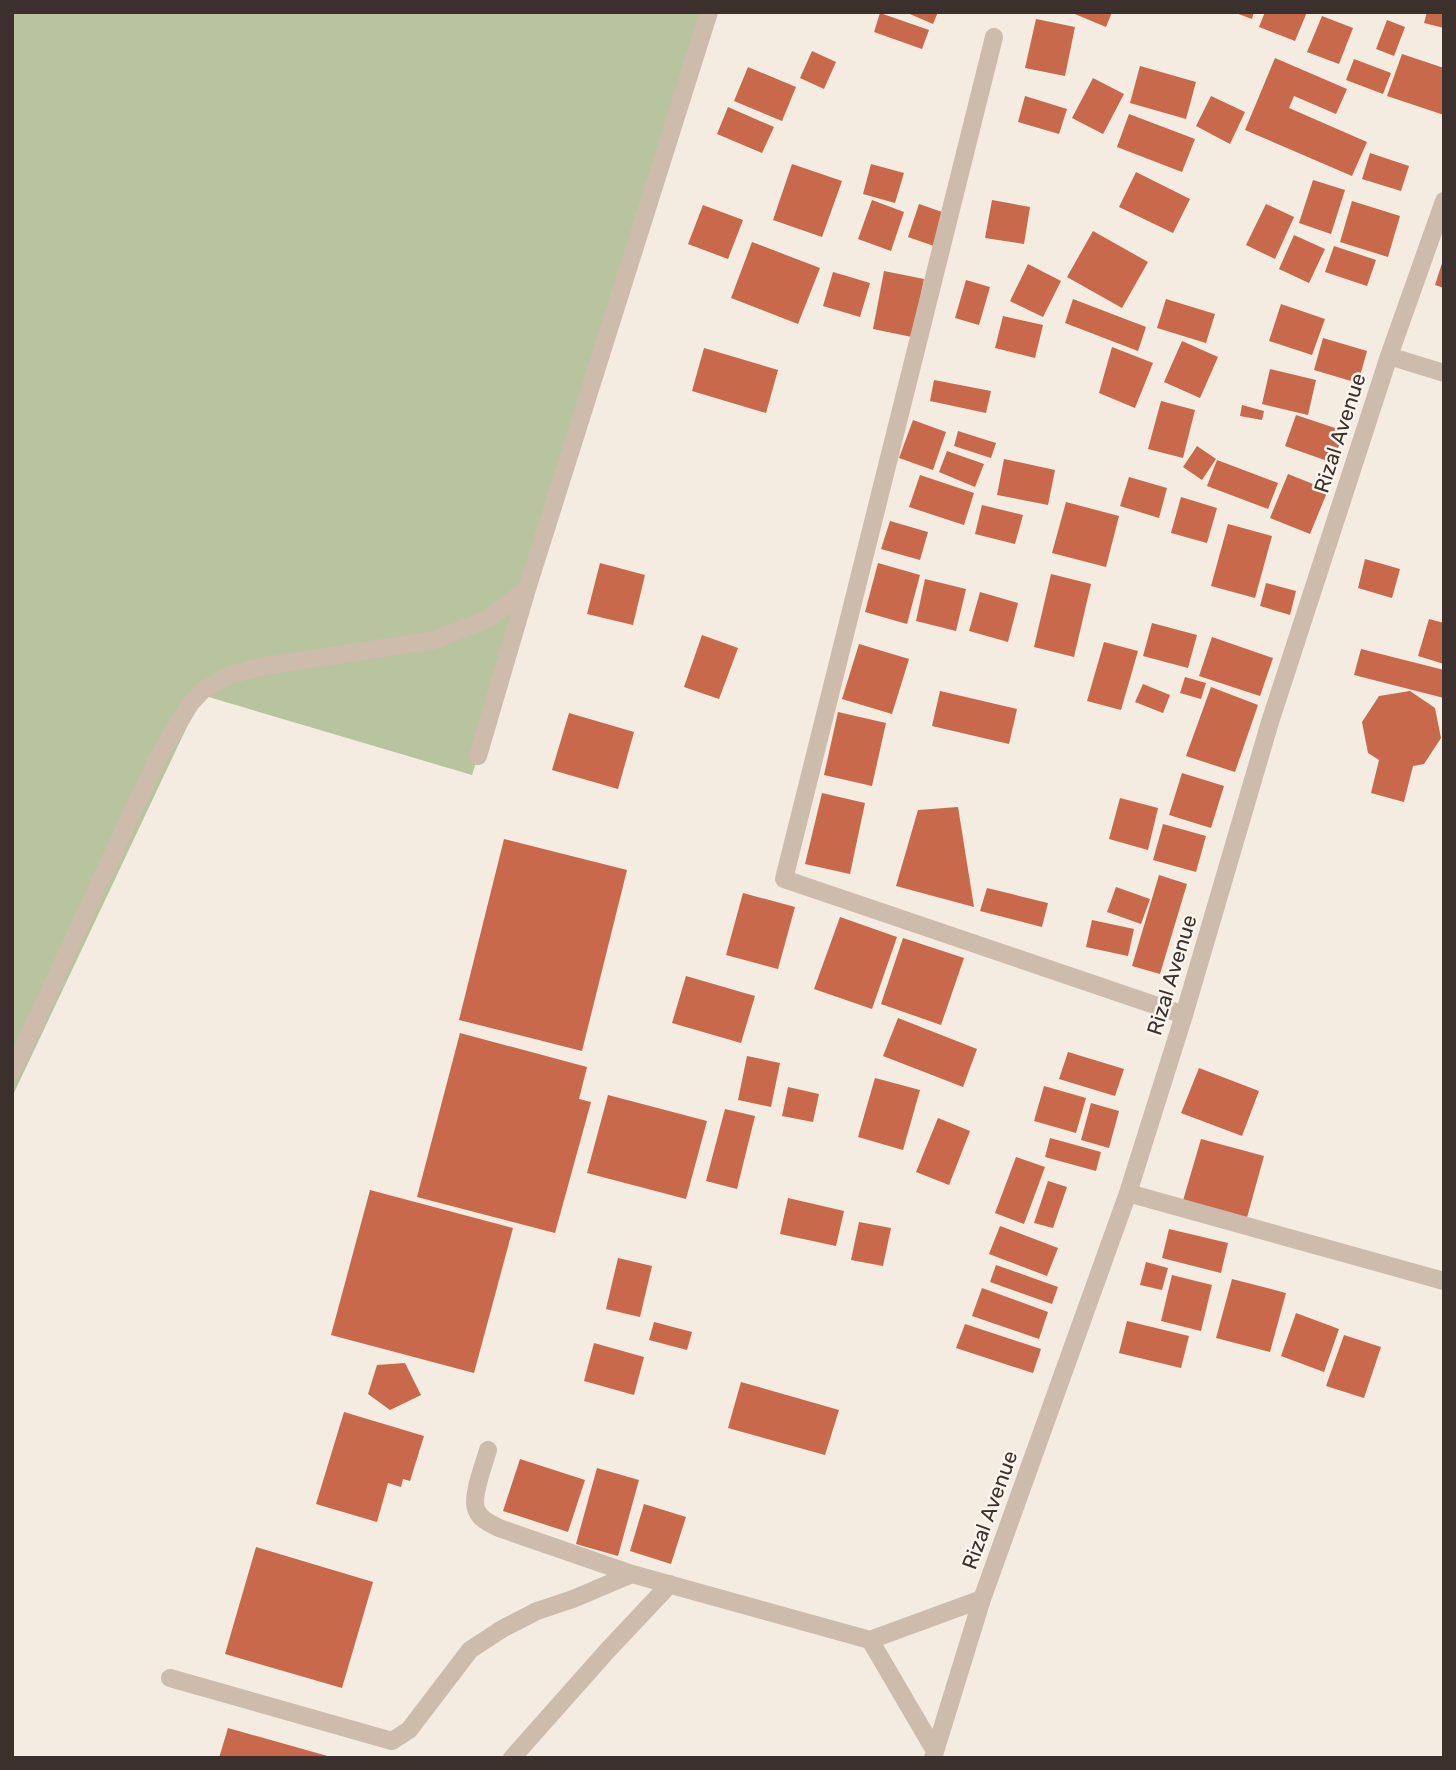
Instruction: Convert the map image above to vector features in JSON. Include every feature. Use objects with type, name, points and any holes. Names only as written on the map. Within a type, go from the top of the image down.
[{"type":"street","points":[[478,756],[527,589],[709,12]]},
{"type":"street","points":[[994,37],[784,879],[1184,1015]]},
{"type":"street","name":"Rizal Avenue","points":[[934,1754],[982,1599],[1128,1193],[1184,1015],[1270,722],[1389,356],[1444,201]]},
{"type":"street","points":[[1389,356],[1444,373]]},
{"type":"street","points":[[12,1072],[157,760],[190,705],[203,690],[230,675],[265,666],[435,640],[488,619],[527,589]]},
{"type":"street","points":[[1128,1193],[1444,1281]]},
{"type":"street","points":[[488,1450],[474,1500],[477,1512],[486,1522],[632,1574],[870,1640],[982,1599]]},
{"type":"street","points":[[170,1678],[392,1741],[409,1730],[470,1650],[537,1611],[632,1574]]},
{"type":"street","points":[[512,1758],[598,1660],[670,1584]]},
{"type":"street","points":[[870,1640],[934,1754]]},
{"type":"green space","points":[[12,12],[718,12],[472,775],[202,695],[12,1097]]},
{"type":"building","points":[[905,12],[938,12],[933,24]]},
{"type":"building","points":[[1070,12],[1112,12],[1106,27]]},
{"type":"building","points":[[1233,12],[1254,12],[1252,19]]},
{"type":"building","points":[[1265,12],[1307,12],[1295,41],[1259,27]]},
{"type":"building","points":[[1427,12],[1444,12],[1444,28],[1424,23]]},
{"type":"building","points":[[880,13],[929,30],[922,49],[874,32]]},
{"type":"building","points":[[1322,16],[1353,28],[1339,64],[1307,52]]},
{"type":"building","points":[[1036,19],[1075,27],[1065,76],[1025,68]]},
{"type":"building","points":[[1387,20],[1405,27],[1394,56],[1376,49]]},
{"type":"building","points":[[812,51],[836,62],[824,89],[800,78]]},
{"type":"building","points":[[1402,54],[1444,68],[1444,115],[1387,96]]},
{"type":"building","points":[[1275,58],[1347,89],[1336,114],[1294,96],[1289,108],[1367,142],[1352,176],[1245,130]]},
{"type":"building","points":[[1354,59],[1391,73],[1383,94],[1346,80]]},
{"type":"building","points":[[1140,66],[1196,82],[1186,119],[1130,103]]},
{"type":"building","points":[[748,67],[796,87],[782,121],[734,101]]},
{"type":"building","points":[[1093,78],[1124,94],[1103,134],[1072,118]]},
{"type":"building","points":[[1025,96],[1067,109],[1059,134],[1018,122]]},
{"type":"building","points":[[1211,96],[1245,112],[1230,144],[1196,126]]},
{"type":"building","points":[[728,107],[774,127],[762,153],[717,134]]},
{"type":"building","points":[[1129,114],[1195,139],[1182,172],[1117,147]]},
{"type":"building","points":[[1370,153],[1409,166],[1401,191],[1362,179]]},
{"type":"building","points":[[792,164],[842,181],[822,237],[773,220]]},
{"type":"building","points":[[871,164],[904,173],[895,203],[863,194]]},
{"type":"building","points":[[1136,172],[1190,199],[1173,233],[1119,207]]},
{"type":"building","points":[[1313,180],[1345,190],[1331,234],[1299,223]]},
{"type":"building","points":[[872,200],[904,212],[891,251],[858,239]]},
{"type":"building","points":[[992,200],[1030,207],[1024,244],[985,238]]},
{"type":"building","points":[[1352,201],[1400,216],[1388,257],[1340,242]]},
{"type":"building","points":[[919,204],[945,213],[934,246],[908,237]]},
{"type":"building","points":[[1266,204],[1294,217],[1275,259],[1246,245]]},
{"type":"building","points":[[703,205],[743,220],[728,259],[688,244]]},
{"type":"building","points":[[1093,231],[1148,262],[1122,308],[1067,277]]},
{"type":"building","points":[[1294,235],[1325,249],[1309,283],[1279,269]]},
{"type":"building","points":[[752,242],[820,268],[798,324],[731,298]]},
{"type":"building","points":[[1334,246],[1376,260],[1367,286],[1325,272]]},
{"type":"building","points":[[1444,260],[1444,288],[1435,285]]},
{"type":"building","points":[[1028,264],[1061,281],[1043,317],[1010,301]]},
{"type":"building","points":[[884,271],[924,279],[912,337],[873,329]]},
{"type":"building","points":[[833,272],[870,283],[860,317],[823,306]]},
{"type":"building","points":[[966,280],[990,287],[979,325],[955,318]]},
{"type":"building","points":[[1073,299],[1146,327],[1138,351],[1065,323]]},
{"type":"building","points":[[1166,299],[1215,314],[1206,343],[1157,328]]},
{"type":"building","points":[[1281,304],[1325,319],[1312,355],[1269,341]]},
{"type":"building","points":[[1003,316],[1043,325],[1035,358],[995,348]]},
{"type":"building","points":[[1323,338],[1367,351],[1358,383],[1314,370]]},
{"type":"building","points":[[1182,341],[1218,357],[1200,398],[1164,382]]},
{"type":"building","points":[[1112,347],[1153,363],[1135,408],[1099,393]]},
{"type":"building","points":[[704,348],[778,370],[766,413],[692,391]]},
{"type":"building","points":[[1270,369],[1316,380],[1308,415],[1262,404]]},
{"type":"building","points":[[934,380],[991,391],[986,413],[930,401]]},
{"type":"building","points":[[1161,401],[1195,410],[1183,458],[1148,449]]},
{"type":"building","points":[[1242,405],[1264,411],[1262,420],[1240,416]]},
{"type":"building","points":[[1296,415],[1344,431],[1333,463],[1285,446]]},
{"type":"building","points":[[913,420],[946,432],[933,470],[899,458]]},
{"type":"building","points":[[958,431],[996,443],[991,458],[954,446]]},
{"type":"building","points":[[1197,446],[1216,459],[1202,480],[1183,467]]},
{"type":"building","points":[[947,451],[984,464],[975,487],[939,472]]},
{"type":"building","points":[[1004,459],[1055,470],[1048,505],[997,495]]},
{"type":"building","points":[[1217,460],[1278,483],[1268,509],[1207,486]]},
{"type":"building","points":[[1288,474],[1328,490],[1310,534],[1270,518]]},
{"type":"building","points":[[920,475],[974,493],[964,525],[909,507]]},
{"type":"building","points":[[1129,477],[1167,488],[1159,518],[1120,506]]},
{"type":"building","points":[[1181,497],[1217,508],[1207,543],[1171,533]]},
{"type":"building","points":[[1066,502],[1119,516],[1106,567],[1052,553]]},
{"type":"building","points":[[982,505],[1023,515],[1015,544],[975,534]]},
{"type":"building","points":[[890,521],[928,532],[920,560],[881,549]]},
{"type":"building","points":[[1228,524],[1272,536],[1255,598],[1211,586]]},
{"type":"building","points":[[1365,559],[1400,569],[1392,598],[1358,588]]},
{"type":"building","points":[[600,563],[645,575],[633,625],[587,614]]},
{"type":"building","points":[[878,563],[920,575],[907,624],[865,612]]},
{"type":"building","points":[[1051,574],[1091,584],[1074,657],[1034,647]]},
{"type":"building","points":[[925,579],[966,589],[956,631],[916,621]]},
{"type":"building","points":[[1266,583],[1296,591],[1290,615],[1260,606]]},
{"type":"building","points":[[980,592],[1018,603],[1008,642],[969,631]]},
{"type":"building","points":[[1429,619],[1444,623],[1444,664],[1418,656]]},
{"type":"building","points":[[1152,623],[1197,635],[1188,668],[1143,656]]},
{"type":"building","points":[[702,635],[738,648],[719,699],[684,687]]},
{"type":"building","points":[[1212,637],[1273,658],[1260,696],[1199,676]]},
{"type":"building","points":[[1104,642],[1138,651],[1121,710],[1087,701]]},
{"type":"building","points":[[859,644],[909,659],[892,714],[842,699]]},
{"type":"building","points":[[1361,649],[1444,670],[1444,698],[1354,675]]},
{"type":"building","points":[[1185,677],[1206,683],[1201,699],[1180,693]]},
{"type":"building","points":[[1143,684],[1170,695],[1163,713],[1135,702]]},
{"type":"building","points":[[1211,687],[1258,705],[1235,772],[1186,756]]},
{"type":"building","points":[[940,691],[1017,709],[1009,744],[932,726]]},
{"type":"building","points":[[1410,691],[1435,708],[1441,738],[1424,764],[1413,766],[1404,802],[1371,793],[1379,760],[1368,753],[1362,722],[1379,696]]},
{"type":"building","points":[[838,712],[886,723],[872,786],[824,775]]},
{"type":"building","points":[[569,713],[634,732],[618,789],[552,770]]},
{"type":"building","points":[[1182,773],[1224,786],[1211,828],[1169,815]]},
{"type":"building","points":[[822,793],[865,803],[850,874],[805,864]]},
{"type":"building","points":[[1120,798],[1158,808],[1148,850],[1109,839]]},
{"type":"building","points":[[958,807],[974,907],[896,886],[918,810]]},
{"type":"building","points":[[1163,824],[1206,836],[1196,872],[1153,860]]},
{"type":"building","points":[[504,839],[627,870],[582,1051],[459,1020]]},
{"type":"building","points":[[1159,875],[1187,884],[1160,974],[1132,966]]},
{"type":"building","points":[[1116,887],[1150,899],[1141,924],[1107,912]]},
{"type":"building","points":[[987,888],[1048,903],[1042,927],[980,911]]},
{"type":"building","points":[[743,893],[795,907],[778,969],[726,955]]},
{"type":"building","points":[[840,917],[897,937],[872,1009],[814,989]]},
{"type":"building","points":[[1092,920],[1134,929],[1128,956],[1086,947]]},
{"type":"building","points":[[903,938],[964,958],[941,1025],[881,1004]]},
{"type":"building","points":[[686,976],[755,996],[741,1043],[672,1023]]},
{"type":"building","points":[[898,1018],[977,1049],[963,1087],[883,1056]]},
{"type":"building","points":[[460,1033],[587,1067],[579,1099],[591,1102],[555,1233],[417,1197]]},
{"type":"building","points":[[1068,1052],[1124,1069],[1115,1096],[1059,1079]]},
{"type":"building","points":[[747,1056],[780,1063],[771,1107],[738,1100]]},
{"type":"building","points":[[1199,1068],[1259,1091],[1242,1136],[1181,1113]]},
{"type":"building","points":[[875,1078],[920,1090],[903,1150],[858,1137]]},
{"type":"building","points":[[1044,1086],[1086,1098],[1076,1133],[1034,1121]]},
{"type":"building","points":[[788,1087],[819,1094],[813,1122],[782,1116]]},
{"type":"building","points":[[608,1095],[707,1121],[686,1199],[587,1173]]},
{"type":"building","points":[[1091,1103],[1119,1111],[1109,1148],[1081,1140]]},
{"type":"building","points":[[725,1109],[755,1116],[737,1189],[706,1181]]},
{"type":"building","points":[[938,1118],[970,1131],[949,1185],[916,1172]]},
{"type":"building","points":[[1050,1138],[1101,1152],[1096,1171],[1045,1157]]},
{"type":"building","points":[[1201,1139],[1264,1156],[1246,1221],[1182,1204]]},
{"type":"building","points":[[1016,1157],[1045,1167],[1024,1224],[995,1213]]},
{"type":"building","points":[[1048,1181],[1067,1187],[1053,1228],[1034,1223]]},
{"type":"building","points":[[370,1190],[513,1228],[474,1373],[331,1335]]},
{"type":"building","points":[[788,1198],[844,1211],[836,1246],[780,1234]]},
{"type":"building","points":[[859,1222],[891,1228],[883,1266],[851,1260]]},
{"type":"building","points":[[1000,1226],[1058,1248],[1047,1276],[989,1254]]},
{"type":"building","points":[[1169,1229],[1228,1243],[1221,1273],[1162,1258]]},
{"type":"building","points":[[618,1258],[652,1266],[640,1317],[606,1309]]},
{"type":"building","points":[[1146,1262],[1168,1268],[1162,1290],[1140,1285]]},
{"type":"building","points":[[996,1265],[1058,1287],[1052,1304],[990,1282]]},
{"type":"building","points":[[1172,1275],[1212,1285],[1201,1331],[1161,1321]]},
{"type":"building","points":[[1232,1279],[1286,1293],[1270,1352],[1216,1338]]},
{"type":"building","points":[[982,1288],[1048,1312],[1039,1339],[972,1316]]},
{"type":"building","points":[[1296,1313],[1339,1329],[1324,1372],[1281,1356]]},
{"type":"building","points":[[1127,1321],[1189,1336],[1181,1368],[1119,1353]]},
{"type":"building","points":[[654,1322],[692,1332],[687,1350],[649,1340]]},
{"type":"building","points":[[965,1324],[1041,1349],[1033,1373],[956,1348]]},
{"type":"building","points":[[1344,1335],[1381,1347],[1364,1398],[1326,1386]]},
{"type":"building","points":[[594,1343],[644,1357],[634,1395],[584,1381]]},
{"type":"building","points":[[405,1363],[421,1395],[390,1410],[368,1394],[377,1365]]},
{"type":"building","points":[[741,1382],[839,1410],[825,1455],[728,1428]]},
{"type":"building","points":[[344,1412],[424,1436],[410,1481],[403,1479],[401,1487],[388,1483],[377,1522],[316,1504]]},
{"type":"building","points":[[520,1459],[585,1480],[568,1532],[503,1511]]},
{"type":"building","points":[[597,1468],[639,1480],[618,1556],[576,1544]]},
{"type":"building","points":[[644,1504],[686,1517],[671,1564],[630,1551]]},
{"type":"building","points":[[256,1547],[373,1582],[342,1688],[225,1654]]},
{"type":"building","points":[[228,1728],[331,1757],[331,1758],[219,1758]]}]
